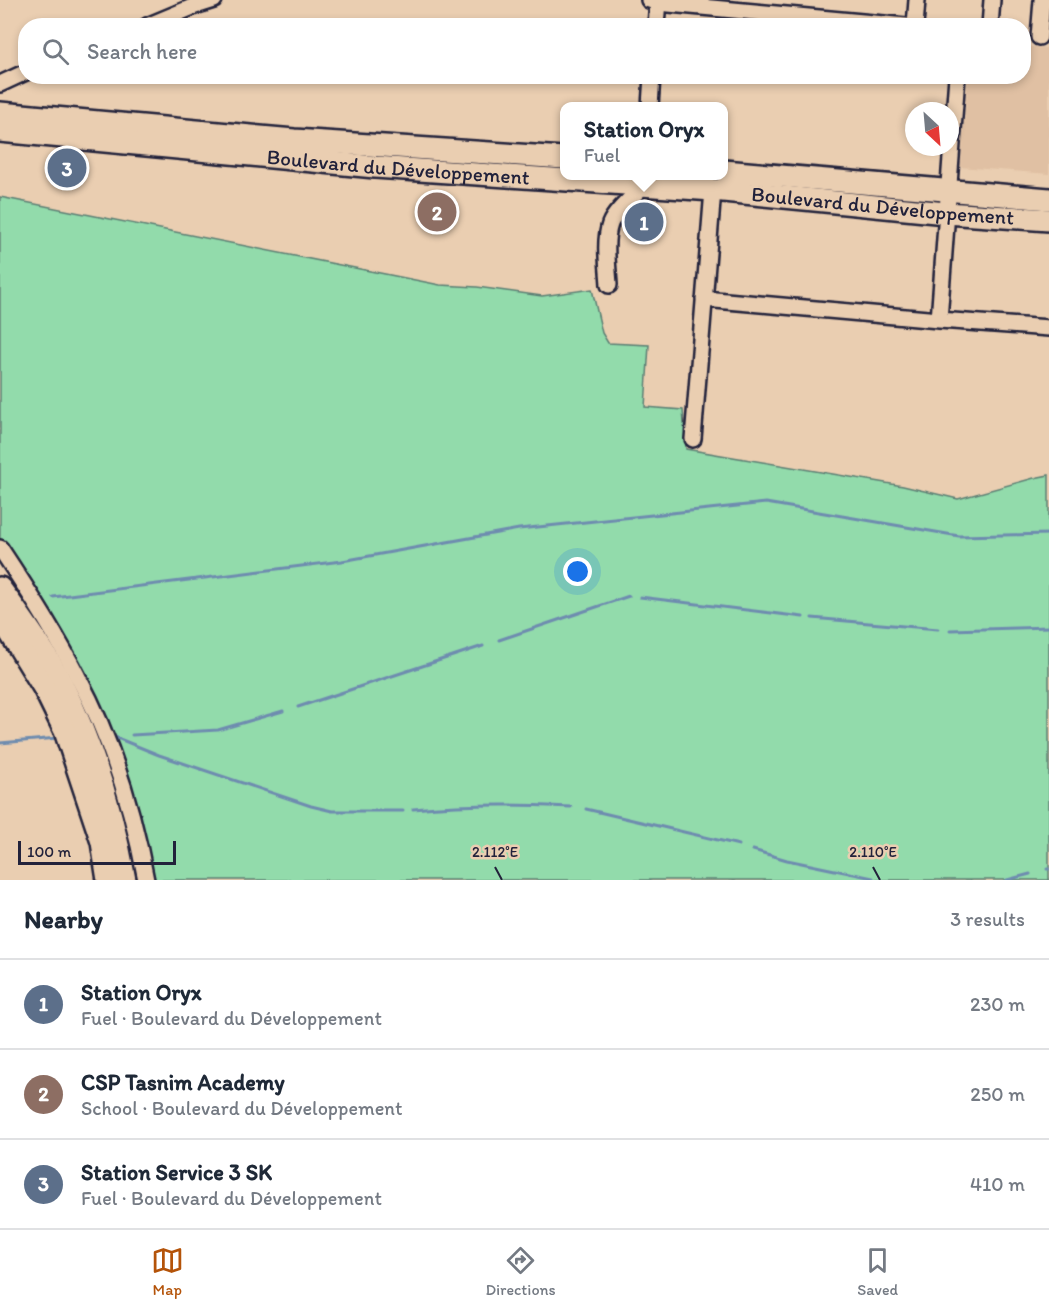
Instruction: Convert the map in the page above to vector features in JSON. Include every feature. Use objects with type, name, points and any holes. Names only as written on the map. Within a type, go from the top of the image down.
[{"type":"highway","name":"Boulevard du Développement","points":[[0,113],[36,125],[375,167],[560,176]]},
{"type":"highway","name":"Boulevard du Développement","points":[[0,131],[36,125]]},
{"type":"highway","name":"Boulevard du Développement","points":[[95,131],[294,140],[560,159]]},
{"type":"highway","name":"Boulevard du Développement","points":[[728,171],[1049,199]]},
{"type":"highway","name":"Boulevard du Développement","points":[[644,180],[712,190],[946,213],[1049,220]]},
{"type":"highway","points":[[1,590],[8,618],[62,684],[102,842],[108,880]]},
{"type":"highway","points":[[77,739],[104,789],[118,840],[125,880]]},
{"type":"street","points":[[166,18],[214,0]]},
{"type":"street","points":[[916,18],[917,0]]},
{"type":"street","points":[[991,18],[992,0]]},
{"type":"street","points":[[1037,37],[1042,0]]},
{"type":"street","points":[[656,18],[655,1],[826,18]]},
{"type":"street","points":[[0,84],[18,76]]},
{"type":"street","points":[[650,102],[651,84]]},
{"type":"street","points":[[939,320],[956,84]]},
{"type":"street","points":[[609,285],[609,225],[644,180]]},
{"type":"street","points":[[693,440],[712,190]]},
{"type":"street","points":[[704,299],[1049,328]]},
{"type":"street","points":[[0,548],[42,612],[79,678],[104,733],[123,784],[146,880]]},
{"type":"shaded area","points":[[1031,47],[1049,48],[1049,174],[960,167],[967,84],[1031,84]]},
{"type":"green space","points":[[0,197],[440,285],[477,287],[542,296],[592,289],[602,333],[608,343],[649,345],[645,407],[683,410],[686,449],[903,486],[958,499],[1049,475],[1049,880],[151,880],[136,815],[27,577],[0,539]]},
{"type":"waterway","points":[[53,597],[342,561],[519,529],[766,503],[959,536],[1049,534]]},
{"type":"waterway","points":[[499,640],[629,596]]},
{"type":"waterway","points":[[640,597],[803,617]]},
{"type":"waterway","points":[[812,618],[938,629]]},
{"type":"waterway","points":[[950,630],[1049,627]]},
{"type":"waterway","points":[[298,707],[483,646]]},
{"type":"waterway","points":[[132,735],[218,730],[283,711]]},
{"type":"waterway","points":[[112,736],[159,755],[311,806],[332,811],[403,811]]},
{"type":"waterway","points":[[0,743],[58,738]]},
{"type":"waterway","points":[[413,809],[492,805],[571,807]]},
{"type":"waterway","points":[[586,809],[739,845]]},
{"type":"waterway","points":[[753,850],[787,860],[873,878]]},
{"type":"waterway","points":[[1007,880],[1030,874]]},
{"type":"place","name":"Station Service 3 SK","points":[[67,168]]},
{"type":"place","name":"CSP Tasnim Academy","points":[[437,212]]},
{"type":"place","name":"Station Oryx","points":[[644,222]]}]
